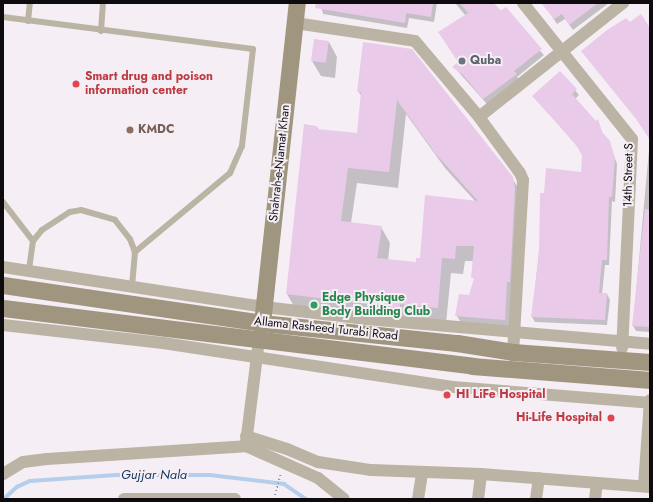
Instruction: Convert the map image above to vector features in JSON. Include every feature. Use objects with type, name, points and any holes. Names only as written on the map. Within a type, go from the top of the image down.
[{"type":"main road","name":"Shahrah-e-Niamat Khan","points":[[263,315],[297,3]]},
{"type":"main road","name":"Allama Rasheed Turabi Road","points":[[3,285],[263,315],[513,352],[650,362]]},
{"type":"main road","name":"Allama Rasheed Turabi Road","points":[[3,308],[259,341],[472,366],[650,380]]},
{"type":"street","name":"14th Street S","points":[[523,3],[632,139],[622,359]]},
{"type":"street","points":[[479,118],[623,3]]},
{"type":"street","points":[[296,23],[415,41],[479,118],[523,180],[513,352]]},
{"type":"street","points":[[3,267],[132,285],[263,315],[650,344]]},
{"type":"street","points":[[246,441],[263,315]]},
{"type":"street","points":[[3,325],[163,343],[257,359],[454,386],[650,402],[647,486],[481,474],[371,470],[318,462],[287,449],[246,441],[23,462],[3,474]]},
{"type":"street","points":[[246,441],[318,478],[344,499]]},
{"type":"street","points":[[284,461],[287,449]]},
{"type":"street","points":[[418,499],[422,473]]},
{"type":"street","points":[[478,499],[481,474]]},
{"type":"street","points":[[536,499],[539,478]]},
{"type":"street","points":[[595,499],[597,483]]},
{"type":"street","points":[[124,499],[235,499]]},
{"type":"lane","points":[[28,21],[30,3]]},
{"type":"lane","points":[[101,31],[103,3]]},
{"type":"lane","points":[[3,17],[101,31],[253,49],[242,146],[230,172],[135,252]]},
{"type":"lane","points":[[3,202],[33,241]]},
{"type":"lane","points":[[29,271],[33,241],[58,218],[81,210],[115,220],[130,239],[135,252],[132,285]]},
{"type":"path","points":[[274,499],[281,474]]},
{"type":"building","points":[[316,3],[433,3],[431,17],[406,13],[405,23],[315,8]]},
{"type":"building","points":[[460,3],[494,3],[500,11],[506,7],[542,49],[514,71],[517,74],[483,99],[463,75],[452,67],[458,62],[438,32],[468,13]]},
{"type":"building","points":[[541,3],[598,3],[569,25],[562,14],[554,19]]},
{"type":"building","points":[[641,14],[650,28],[650,140],[636,119],[581,51],[607,30],[626,18],[630,22]]},
{"type":"building","points":[[314,39],[329,41],[326,63],[311,61]]},
{"type":"building","points":[[363,42],[412,49],[513,177],[515,188],[510,282],[507,282],[505,320],[455,316],[459,294],[469,295],[474,278],[471,278],[474,246],[456,246],[455,259],[442,258],[438,308],[400,304],[400,308],[286,294],[304,124],[317,126],[317,129],[357,133],[361,92],[357,92]],"holes":[[[397,100],[435,153],[478,201],[425,195],[420,258],[416,258],[416,262],[377,258],[382,226],[341,221],[348,168],[389,172]]]},
{"type":"building","points":[[560,71],[577,89],[572,94],[596,121],[598,119],[602,132],[610,141],[615,158],[612,197],[609,197],[607,260],[602,260],[599,293],[607,293],[605,320],[531,317],[539,254],[540,193],[544,193],[546,168],[581,172],[582,155],[574,142],[532,96]]},
{"type":"building","points":[[645,209],[650,210],[650,327],[632,326]]},
{"type":"waterway","name":"Gujjar Nala","points":[[4,499],[17,487],[30,481],[116,475],[210,475],[284,484],[306,499]]},
{"type":"place","name":"Quba","points":[[462,61]]},
{"type":"place","name":"Smart drug and poison information center","points":[[76,84]]},
{"type":"place","name":"KMDC","points":[[130,130]]},
{"type":"place","name":"Edge Physique Body Building Club","points":[[314,305]]},
{"type":"place","name":"HI LiFe Hospital","points":[[447,395]]},
{"type":"place","name":"Hi-Life Hospital","points":[[611,418]]}]
